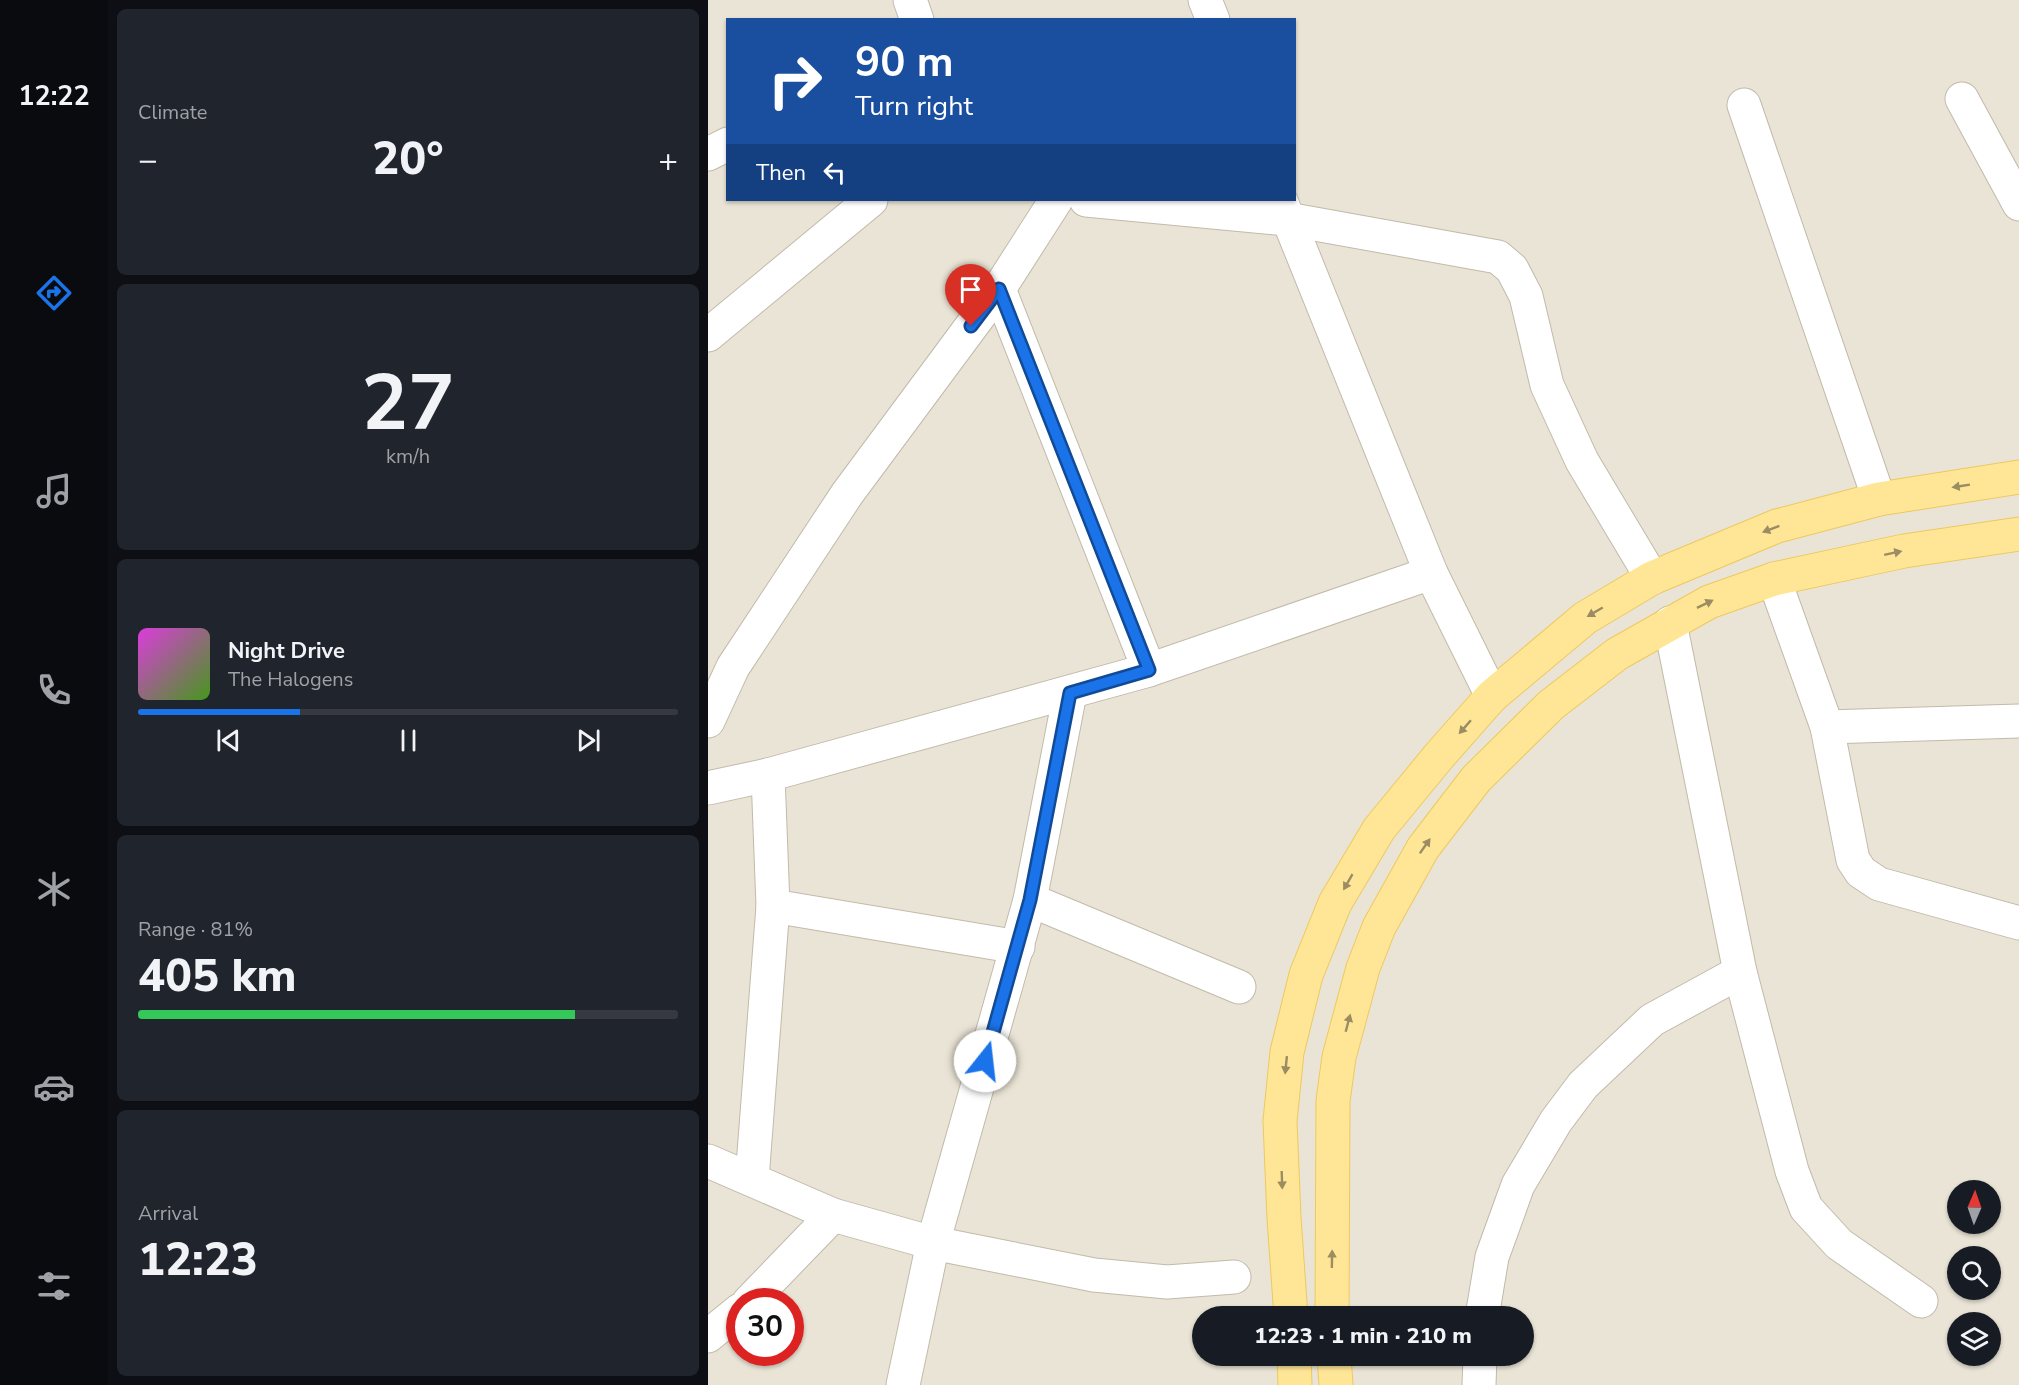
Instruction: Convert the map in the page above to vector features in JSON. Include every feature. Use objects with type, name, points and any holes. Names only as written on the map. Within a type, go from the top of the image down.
[{"type":"main road","points":[[1290,1306],[1280,1121],[1287,1052],[1306,975],[1335,903],[1379,828],[1492,696],[1584,618],[1652,578],[1777,526],[1879,499],[2019,477]]},
{"type":"main road","points":[[1332,1306],[1333,1101],[1339,1057],[1363,968],[1379,927],[1423,848],[1476,779],[1551,705],[1617,654],[1709,602],[1774,579],[1904,551],[2019,534]]},
{"type":"main road","points":[[1294,1366],[1295,1385]]},
{"type":"main road","points":[[1335,1366],[1336,1385]]},
{"type":"street","points":[[910,0],[916,18]]},
{"type":"street","points":[[1205,0],[1212,18]]},
{"type":"street","points":[[1962,99],[2019,204]]},
{"type":"street","points":[[1744,105],[1879,499]]},
{"type":"street","points":[[708,154],[726,145]]},
{"type":"street","points":[[708,336],[870,201]]},
{"type":"street","points":[[708,721],[733,667],[847,494],[999,289],[1055,201]]},
{"type":"street","points":[[1108,201],[1284,209],[1498,257],[1512,269],[1526,296],[1547,385],[1565,426],[1582,461],[1652,578]]},
{"type":"street","points":[[1284,209],[1431,573],[1492,696]]},
{"type":"street","points":[[999,289],[1149,670]]},
{"type":"street","points":[[708,788],[768,775],[1149,670],[1431,573]]},
{"type":"street","points":[[1774,579],[1827,727],[1853,860],[1861,872],[1879,884],[2019,923]]},
{"type":"street","points":[[1670,623],[1740,972],[1792,1171],[1806,1208],[1839,1244],[1922,1301]]},
{"type":"street","points":[[903,1385],[933,1243],[1030,900],[1070,693]]},
{"type":"street","points":[[1827,727],[2019,721]]},
{"type":"street","points":[[752,1179],[773,906],[768,775]]},
{"type":"street","points":[[1030,900],[1239,987]]},
{"type":"street","points":[[773,906],[1018,947]]},
{"type":"street","points":[[1484,1306],[1492,1257],[1518,1185],[1556,1121],[1583,1085],[1652,1020],[1740,972]]},
{"type":"street","points":[[708,1161],[833,1215],[933,1243],[1094,1275],[1167,1282],[1234,1277]]},
{"type":"street","points":[[763,1288],[833,1215]]},
{"type":"street","points":[[708,1336],[726,1321]]},
{"type":"street","points":[[1479,1385],[1480,1366]]},
{"type":"shaded area","points":[[708,0],[2019,0],[2019,1385],[708,1385]]},
{"type":"route","points":[[971,326],[999,289],[1149,670],[1070,693],[1030,900],[985,1061]]}]
